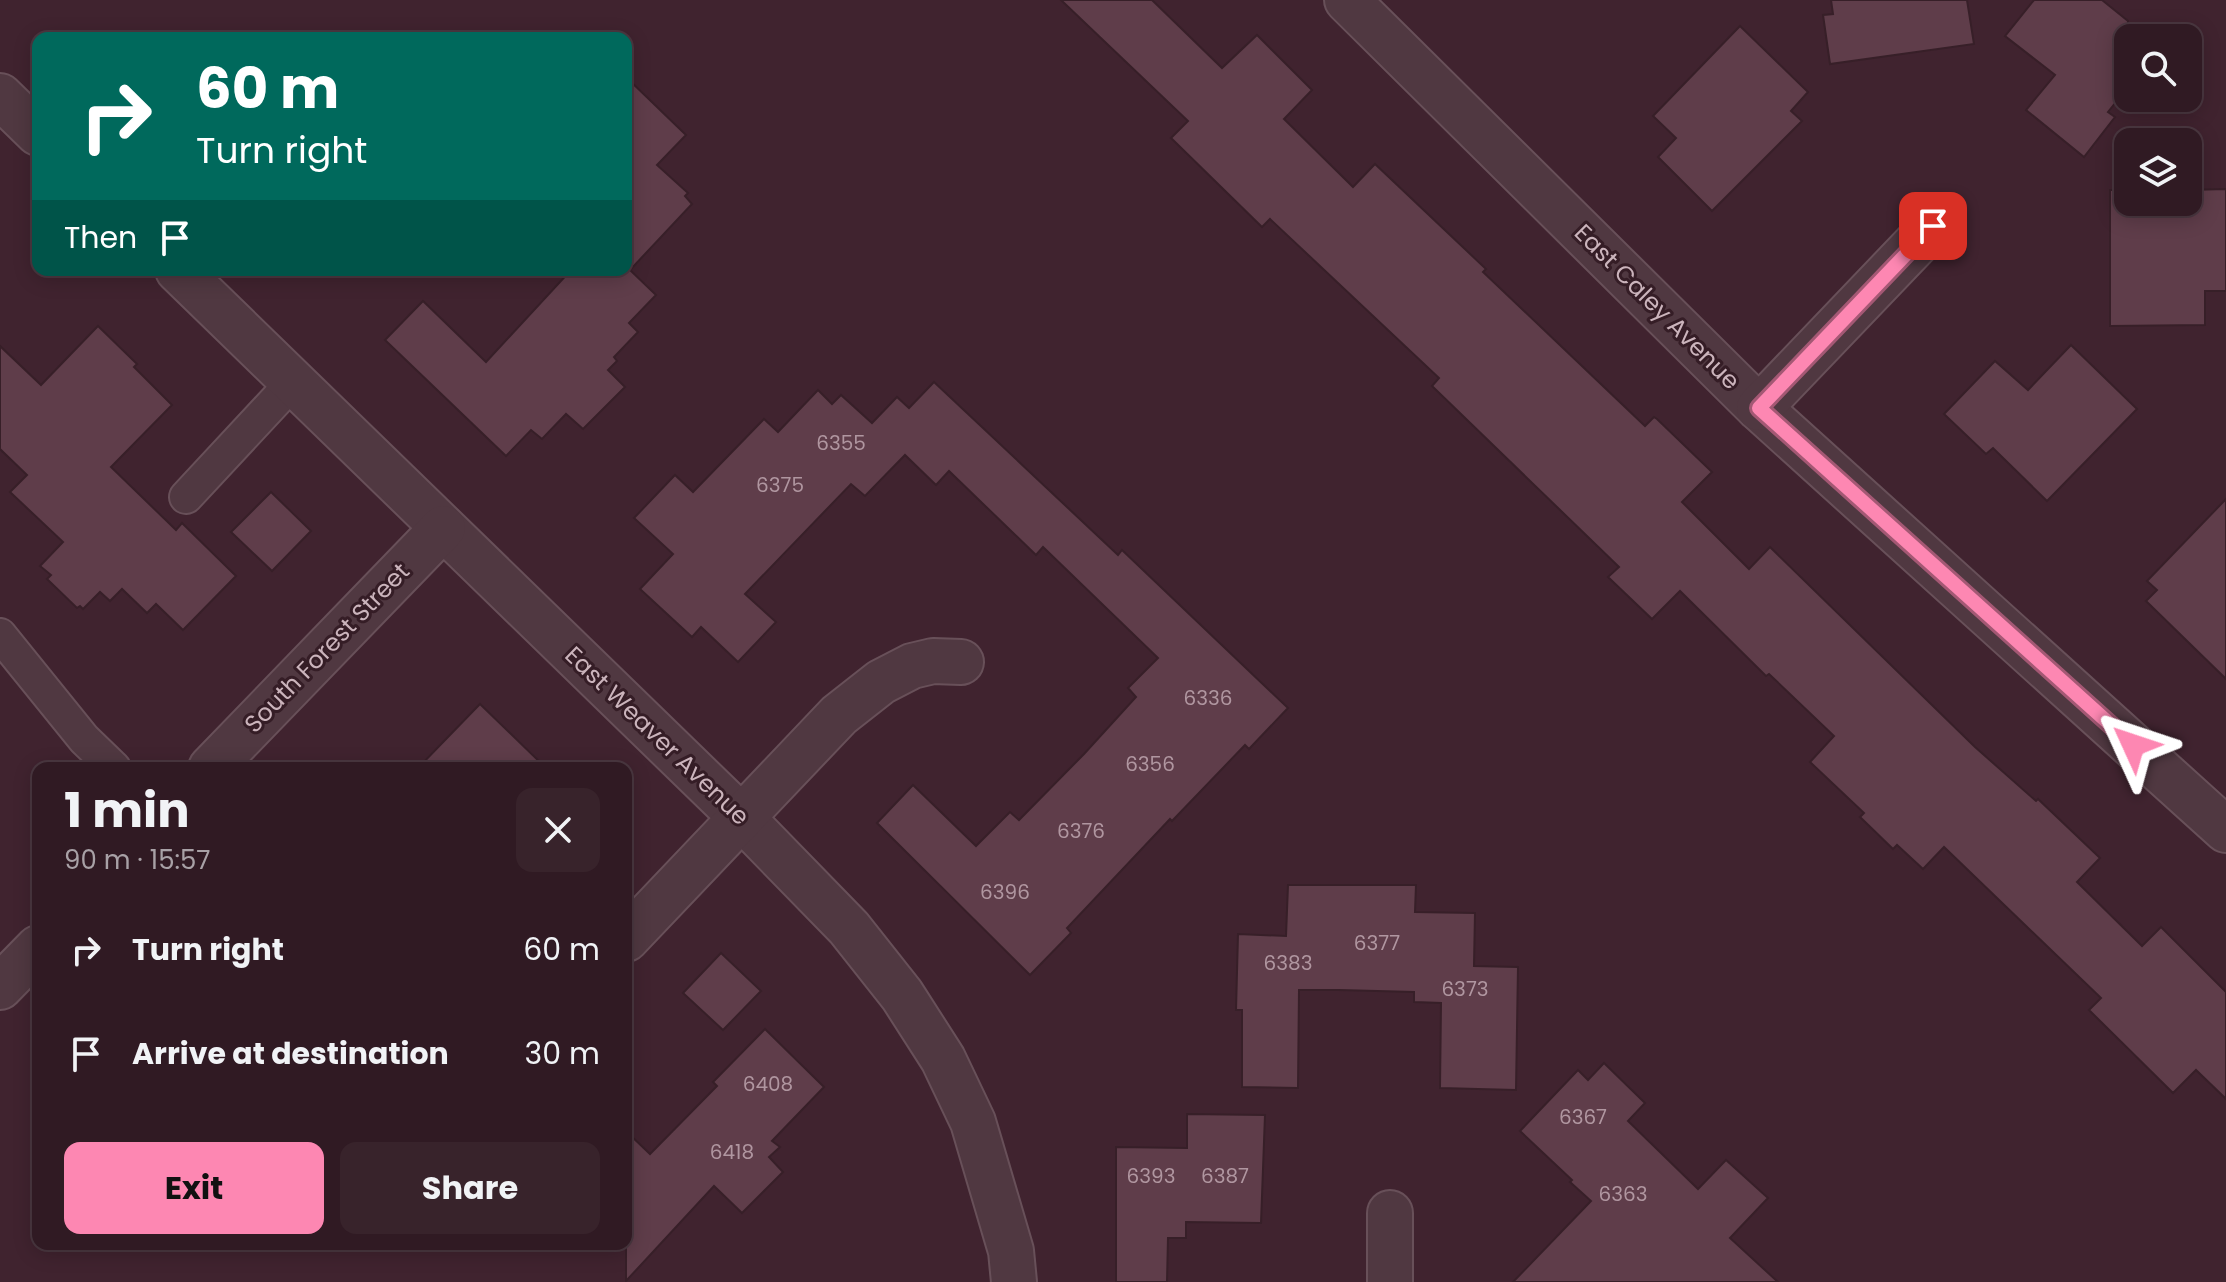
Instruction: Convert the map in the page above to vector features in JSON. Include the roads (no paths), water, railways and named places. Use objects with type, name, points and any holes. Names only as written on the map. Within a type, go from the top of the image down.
[{"type":"street","name":"East Caley Avenue","points":[[1347,0],[1759,408],[2226,830]]},
{"type":"street","points":[[0,96],[32,127]]},
{"type":"street","points":[[1759,408],[1933,226]]},
{"type":"street","name":"East Weaver Avenue","points":[[184,276],[741,817],[849,928],[902,995],[943,1059],[973,1122],[1011,1251],[1014,1282]]},
{"type":"street","name":"South Forest Street","points":[[217,762],[443,528]]},
{"type":"street","points":[[632,933],[839,715],[881,682],[912,666],[933,661],[961,662]]},
{"type":"street","points":[[0,987],[32,954]]},
{"type":"street","points":[[1390,1213],[1390,1282]]},
{"type":"lane","points":[[186,497],[293,382]]},
{"type":"lane","points":[[0,635],[84,739],[108,762]]}]
